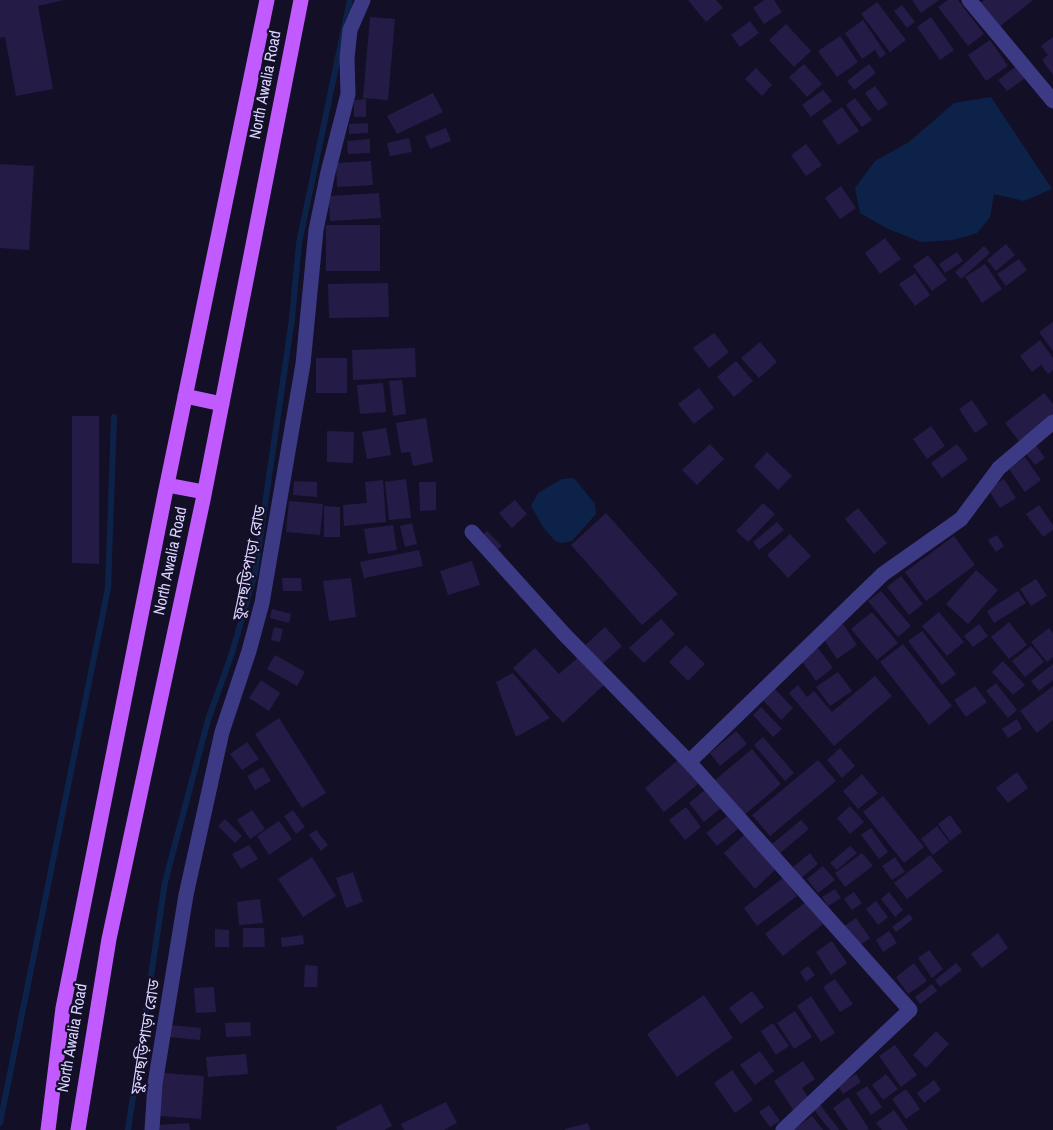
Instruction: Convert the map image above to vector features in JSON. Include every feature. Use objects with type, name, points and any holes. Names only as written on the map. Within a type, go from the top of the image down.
[{"type":"main road","name":"North Awalia Road","points":[[48,1130],[63,1008],[185,396],[267,0]]},
{"type":"main road","name":"North Awalia Road","points":[[78,1130],[108,939],[204,492],[301,0]]},
{"type":"main road","points":[[185,396],[222,404]]},
{"type":"main road","points":[[167,485],[204,492]]},
{"type":"street","name":"ফুলছড়িপাড়া রোড","points":[[152,1130],[154,1084],[186,896],[222,732],[262,603],[303,364],[316,230],[327,172],[348,94],[347,58],[350,30],[363,0]]},
{"type":"street","points":[[969,0],[1053,101]]},
{"type":"street","points":[[689,762],[883,574],[961,519],[999,468],[1053,422]]},
{"type":"street","points":[[472,532],[564,634],[689,762],[910,1010],[783,1130]]},
{"type":"water","points":[[991,97],[1052,189],[1024,201],[994,194],[990,217],[977,233],[953,240],[921,242],[886,228],[860,213],[855,188],[875,161],[909,142],[954,103]]},
{"type":"water","points":[[574,478],[595,504],[596,514],[572,541],[562,543],[555,541],[543,527],[531,506],[538,493],[562,479]]},
{"type":"building","points":[[0,0],[64,0],[38,6],[53,89],[16,96],[5,37],[0,38]]},
{"type":"building","points":[[688,0],[716,0],[723,8],[706,22]]},
{"type":"building","points":[[764,0],[774,0],[782,12],[764,24],[753,8]]},
{"type":"building","points":[[912,0],[939,0],[921,13]]},
{"type":"building","points":[[948,0],[958,0],[984,34],[968,46],[938,7]]},
{"type":"building","points":[[984,0],[1033,0],[999,27],[980,3]]},
{"type":"building","points":[[877,2],[906,40],[890,52],[861,14]]},
{"type":"building","points":[[902,5],[915,22],[907,28],[894,11]]},
{"type":"building","points":[[370,17],[395,19],[388,100],[363,98]]},
{"type":"building","points":[[931,17],[954,50],[940,60],[917,27]]},
{"type":"building","points":[[863,20],[886,54],[880,58],[875,50],[862,59],[845,33]]},
{"type":"building","points":[[750,21],[759,33],[740,47],[731,35]]},
{"type":"building","points":[[786,24],[811,51],[794,67],[769,40]]},
{"type":"building","points":[[840,36],[858,62],[837,77],[818,51]]},
{"type":"building","points":[[1053,37],[1053,75],[1042,60],[1048,55],[1041,46]]},
{"type":"building","points":[[990,40],[1008,66],[986,81],[968,55]]},
{"type":"building","points":[[804,64],[822,84],[807,97],[789,77]]},
{"type":"building","points":[[869,64],[876,73],[854,90],[847,81]]},
{"type":"building","points":[[1019,64],[1028,76],[1007,91],[998,80]]},
{"type":"building","points":[[756,68],[772,85],[762,96],[745,79]]},
{"type":"building","points":[[875,86],[888,104],[878,111],[865,93]]},
{"type":"building","points":[[823,90],[832,101],[811,117],[802,105]]},
{"type":"building","points":[[433,93],[443,112],[397,134],[387,116]]},
{"type":"building","points":[[855,98],[872,120],[862,127],[846,105]]},
{"type":"building","points":[[366,99],[366,117],[354,117],[354,100]]},
{"type":"building","points":[[842,107],[859,131],[838,145],[822,121]]},
{"type":"building","points":[[368,123],[368,133],[349,134],[349,124]]},
{"type":"building","points":[[446,128],[451,141],[430,149],[425,136]]},
{"type":"building","points":[[409,138],[412,152],[390,156],[387,143]]},
{"type":"building","points":[[370,139],[370,153],[348,154],[347,141]]},
{"type":"building","points":[[806,144],[822,165],[806,176],[791,155]]},
{"type":"building","points":[[371,161],[373,185],[337,187],[336,163]]},
{"type":"building","points":[[0,164],[34,166],[29,250],[0,248]]},
{"type":"building","points":[[841,186],[856,208],[840,219],[825,198]]},
{"type":"building","points":[[379,193],[381,218],[330,221],[329,196]]},
{"type":"building","points":[[326,225],[380,225],[380,271],[326,271]]},
{"type":"building","points":[[885,238],[901,259],[880,274],[865,253]]},
{"type":"building","points":[[1006,244],[1015,255],[996,271],[987,260]]},
{"type":"building","points":[[984,246],[990,253],[961,279],[955,272]]},
{"type":"building","points":[[957,252],[963,261],[945,273],[939,264]]},
{"type":"building","points":[[928,255],[947,280],[932,291],[913,266]]},
{"type":"building","points":[[1019,259],[1027,270],[1006,286],[997,274]]},
{"type":"building","points":[[985,264],[1002,289],[982,303],[965,277]]},
{"type":"building","points":[[915,273],[930,295],[915,306],[899,284]]},
{"type":"building","points":[[388,283],[389,317],[329,318],[328,284]]},
{"type":"building","points":[[1053,322],[1053,351],[1039,332]]},
{"type":"building","points":[[714,333],[729,352],[709,368],[693,348]]},
{"type":"building","points":[[1040,340],[1053,358],[1053,370],[1048,374],[1041,365],[1032,372],[1020,356]]},
{"type":"building","points":[[760,342],[777,362],[759,378],[741,358]]},
{"type":"building","points":[[415,348],[416,377],[353,380],[352,350]]},
{"type":"building","points":[[316,358],[347,358],[347,393],[316,393]]},
{"type":"building","points":[[736,361],[753,381],[734,397],[717,377]]},
{"type":"building","points":[[402,380],[406,414],[393,416],[389,381]]},
{"type":"building","points":[[383,383],[386,412],[360,414],[357,385]]},
{"type":"building","points":[[699,388],[714,408],[694,424],[678,404]]},
{"type":"building","points":[[1044,393],[1053,404],[1053,415],[1019,441],[1005,423]]},
{"type":"building","points":[[972,400],[988,424],[975,433],[959,409]]},
{"type":"building","points":[[72,416],[99,416],[99,564],[72,563]]},
{"type":"building","points":[[426,418],[433,462],[413,466],[410,452],[401,453],[396,423]]},
{"type":"building","points":[[931,426],[945,446],[927,459],[913,439]]},
{"type":"building","points":[[386,428],[391,455],[367,459],[362,432]]},
{"type":"building","points":[[327,431],[354,432],[353,463],[327,462]]},
{"type":"building","points":[[710,444],[724,459],[697,485],[682,470]]},
{"type":"building","points":[[957,444],[968,459],[942,478],[931,463]]},
{"type":"building","points":[[1036,445],[1045,458],[1035,465],[1025,452]]},
{"type":"building","points":[[767,452],[792,476],[778,490],[754,466]]},
{"type":"building","points":[[1025,457],[1041,480],[1025,492],[1009,469]]},
{"type":"building","points":[[406,479],[411,518],[389,520],[385,482]]},
{"type":"building","points":[[1004,479],[1016,498],[1000,508],[988,489]]},
{"type":"building","points":[[383,480],[386,522],[344,526],[343,505],[367,503],[365,482]]},
{"type":"building","points":[[294,481],[317,482],[317,497],[293,495]]},
{"type":"building","points":[[419,482],[436,482],[436,510],[420,511]]},
{"type":"building","points":[[515,500],[527,514],[512,528],[499,513]]},
{"type":"building","points":[[289,501],[323,504],[320,535],[286,532]]},
{"type":"building","points":[[763,503],[775,514],[748,542],[736,531]]},
{"type":"building","points":[[1039,505],[1053,525],[1053,530],[1043,537],[1026,514]]},
{"type":"building","points":[[324,506],[340,507],[340,537],[324,537]]},
{"type":"building","points":[[858,508],[887,543],[874,554],[845,519]]},
{"type":"building","points":[[606,513],[678,594],[642,625],[571,545]]},
{"type":"building","points":[[777,522],[784,530],[759,550],[753,542]]},
{"type":"building","points":[[412,523],[417,544],[405,547],[400,526]]},
{"type":"building","points":[[393,525],[397,550],[368,554],[364,529]]},
{"type":"building","points":[[487,531],[502,546],[495,552],[480,537]]},
{"type":"building","points":[[790,534],[811,556],[788,578],[767,555]]},
{"type":"building","points":[[997,535],[1004,546],[996,552],[988,540]]},
{"type":"building","points":[[954,536],[975,565],[926,601],[905,572]]},
{"type":"building","points":[[419,550],[423,566],[364,578],[360,562]]},
{"type":"building","points":[[472,561],[480,585],[448,595],[440,571]]},
{"type":"building","points":[[976,570],[998,590],[968,624],[946,604]]},
{"type":"building","points":[[901,576],[923,604],[909,615],[887,587]]},
{"type":"building","points":[[282,578],[301,578],[302,591],[283,591]]},
{"type":"building","points":[[351,578],[356,617],[329,621],[323,581]]},
{"type":"building","points":[[1036,579],[1047,596],[1031,606],[1020,589]]},
{"type":"building","points":[[881,591],[911,626],[898,637],[868,601]]},
{"type":"building","points":[[1018,591],[1026,603],[994,623],[987,611]]},
{"type":"building","points":[[272,609],[291,614],[289,623],[270,618]]},
{"type":"building","points":[[872,612],[898,643],[877,660],[851,629]]},
{"type":"building","points":[[939,612],[964,642],[947,656],[922,626]]},
{"type":"building","points":[[661,619],[675,634],[644,663],[629,648]]},
{"type":"building","points":[[1009,622],[1027,645],[1009,659],[991,637]]},
{"type":"building","points":[[843,624],[857,645],[837,659],[823,638]]},
{"type":"building","points":[[979,624],[988,636],[973,647],[964,636]]},
{"type":"building","points":[[274,627],[283,629],[280,642],[271,640]]},
{"type":"building","points":[[605,627],[622,646],[600,666],[583,647]]},
{"type":"building","points":[[1049,628],[1053,633],[1053,657],[1047,662],[1031,642]]},
{"type":"building","points":[[922,631],[956,674],[942,685],[908,641]]},
{"type":"building","points":[[903,644],[952,706],[929,725],[880,662]]},
{"type":"building","points":[[686,645],[705,664],[688,681],[669,662]]},
{"type":"building","points":[[1031,646],[1044,662],[1025,677],[1012,661]]},
{"type":"building","points":[[535,648],[559,674],[581,655],[606,683],[563,723],[513,668]]},
{"type":"building","points":[[818,648],[833,668],[816,681],[801,660]]},
{"type":"building","points":[[275,655],[305,672],[297,686],[267,669]]},
{"type":"building","points":[[1003,661],[1025,685],[1013,695],[992,672]]},
{"type":"building","points":[[1053,664],[1053,680],[1039,691],[1031,681]]},
{"type":"building","points":[[838,672],[852,691],[830,706],[816,687]]},
{"type":"building","points":[[513,673],[550,718],[516,737],[496,682]]},
{"type":"building","points":[[875,676],[892,696],[834,746],[789,693],[798,685],[807,697],[814,691],[832,712]]},
{"type":"building","points":[[261,680],[280,693],[269,711],[249,698]]},
{"type":"building","points":[[996,683],[1017,710],[1008,718],[986,691]]},
{"type":"building","points":[[975,686],[987,702],[966,717],[954,700]]},
{"type":"building","points":[[1053,686],[1053,720],[1037,733],[1020,711]]},
{"type":"building","points":[[775,689],[793,708],[781,720],[763,700]]},
{"type":"building","points":[[761,707],[782,729],[773,737],[753,715]]},
{"type":"building","points":[[279,718],[326,793],[302,808],[255,734]]},
{"type":"building","points":[[1017,719],[1022,729],[1008,738],[1002,729]]},
{"type":"building","points":[[736,731],[747,744],[720,766],[710,753]]},
{"type":"building","points":[[763,737],[794,773],[785,781],[754,745]]},
{"type":"building","points":[[247,742],[259,759],[242,770],[230,754]]},
{"type":"building","points":[[840,748],[855,766],[842,778],[827,760]]},
{"type":"building","points":[[752,749],[781,784],[743,816],[714,781]]},
{"type":"building","points":[[678,760],[698,784],[664,812],[645,788]]},
{"type":"building","points":[[818,760],[836,781],[770,836],[752,815]]},
{"type":"building","points":[[263,767],[271,781],[255,790],[247,776]]},
{"type":"building","points":[[1017,772],[1028,788],[1008,803],[996,788]]},
{"type":"building","points":[[862,774],[878,793],[858,809],[843,791]]},
{"type":"building","points":[[706,789],[721,808],[704,822],[689,803]]},
{"type":"building","points":[[883,796],[924,847],[904,863],[863,812]]},
{"type":"building","points":[[850,806],[864,822],[850,834],[837,818]]},
{"type":"building","points":[[686,807],[701,827],[685,840],[669,820]]},
{"type":"building","points":[[252,810],[265,829],[250,839],[237,820]]},
{"type":"building","points":[[293,810],[305,827],[296,834],[284,816]]},
{"type":"building","points":[[950,815],[962,832],[950,841],[938,824]]},
{"type":"building","points":[[727,816],[738,829],[717,846],[706,833]]},
{"type":"building","points":[[225,819],[242,836],[235,843],[218,826]]},
{"type":"building","points":[[801,820],[809,829],[780,853],[772,844]]},
{"type":"building","points":[[279,821],[292,839],[269,855],[257,836]]},
{"type":"building","points":[[937,826],[949,842],[933,855],[921,839]]},
{"type":"building","points":[[871,828],[888,852],[879,859],[861,835]]},
{"type":"building","points":[[316,830],[328,845],[321,851],[309,835]]},
{"type":"building","points":[[745,834],[776,869],[755,889],[724,853]]},
{"type":"building","points":[[249,845],[258,859],[241,869],[232,854]]},
{"type":"building","points":[[850,846],[857,853],[837,870],[830,863]]},
{"type":"building","points":[[810,853],[818,864],[801,878],[793,867]]},
{"type":"building","points":[[862,853],[873,866],[845,887],[835,873]]},
{"type":"building","points":[[930,855],[943,871],[907,899],[894,883]]},
{"type":"building","points":[[312,857],[336,896],[303,917],[278,879]]},
{"type":"building","points":[[895,857],[905,872],[892,880],[882,866]]},
{"type":"building","points":[[823,866],[835,880],[818,893],[807,879]]},
{"type":"building","points":[[353,872],[363,902],[346,908],[336,878]]},
{"type":"building","points":[[783,878],[797,896],[757,926],[744,908]]},
{"type":"building","points":[[835,889],[841,898],[828,906],[822,897]]},
{"type":"building","points":[[854,892],[862,903],[852,910],[844,899]]},
{"type":"building","points":[[889,892],[903,910],[895,917],[881,899]]},
{"type":"building","points":[[260,899],[263,923],[239,925],[237,902]]},
{"type":"building","points":[[876,901],[888,917],[878,925],[866,909]]},
{"type":"building","points":[[806,902],[823,924],[783,956],[765,934]]},
{"type":"building","points":[[909,914],[913,919],[896,932],[892,927]]},
{"type":"building","points":[[856,918],[870,938],[857,947],[843,927]]},
{"type":"building","points":[[243,928],[264,928],[265,947],[243,947]]},
{"type":"building","points":[[215,929],[229,930],[229,947],[215,947]]},
{"type":"building","points":[[889,931],[897,943],[883,952],[876,940]]},
{"type":"building","points":[[998,933],[1008,948],[982,968],[971,954]]},
{"type":"building","points":[[303,935],[304,944],[282,947],[281,938]]},
{"type":"building","points":[[832,941],[847,963],[831,975],[816,952]]},
{"type":"building","points":[[929,950],[943,969],[932,978],[918,958]]},
{"type":"building","points":[[914,963],[927,981],[908,994],[896,977]]},
{"type":"building","points":[[956,963],[962,970],[940,987],[935,980]]},
{"type":"building","points":[[305,965],[318,966],[317,987],[304,987]]},
{"type":"building","points":[[808,966],[815,975],[806,982],[800,972]]},
{"type":"building","points":[[835,979],[853,1004],[840,1012],[823,987]]},
{"type":"building","points":[[932,984],[937,991],[920,1004],[915,997]]},
{"type":"building","points":[[214,987],[216,1012],[196,1013],[194,988]]},
{"type":"building","points":[[752,991],[764,1007],[741,1024],[729,1008]]},
{"type":"building","points":[[704,995],[733,1038],[677,1077],[647,1034]]},
{"type":"building","points":[[811,996],[835,1033],[821,1042],[797,1006]]},
{"type":"building","points":[[795,1011],[812,1037],[794,1049],[777,1023]]},
{"type":"building","points":[[250,1022],[251,1036],[226,1037],[225,1023]]},
{"type":"building","points":[[773,1023],[789,1046],[776,1055],[761,1031]]},
{"type":"building","points":[[170,1025],[201,1028],[200,1040],[169,1037]]},
{"type":"building","points":[[936,1031],[949,1044],[926,1068],[913,1055]]},
{"type":"building","points":[[895,1045],[917,1075],[901,1087],[879,1056]]},
{"type":"building","points":[[760,1051],[774,1071],[755,1085],[740,1065]]},
{"type":"building","points":[[246,1054],[248,1074],[208,1077],[206,1057]]},
{"type":"building","points":[[803,1061],[815,1079],[802,1088],[810,1100],[794,1111],[774,1081]]},
{"type":"building","points":[[732,1070],[753,1100],[735,1113],[714,1083]]},
{"type":"building","points":[[163,1073],[204,1076],[201,1119],[160,1116]]},
{"type":"building","points":[[856,1074],[861,1082],[843,1094],[838,1086]]},
{"type":"building","points":[[886,1074],[898,1089],[883,1100],[872,1085]]},
{"type":"building","points":[[934,1080],[941,1090],[924,1103],[917,1093]]},
{"type":"building","points":[[867,1086],[882,1107],[871,1115],[856,1093]]},
{"type":"building","points":[[906,1089],[920,1109],[906,1119],[892,1099]]},
{"type":"building","points":[[848,1097],[869,1129],[848,1130],[833,1108]]},
{"type":"building","points":[[446,1102],[457,1123],[444,1130],[404,1130],[401,1124]]},
{"type":"building","points":[[381,1104],[392,1126],[384,1130],[337,1130],[336,1127]]},
{"type":"building","points":[[769,1105],[780,1121],[770,1127],[759,1112]]},
{"type":"building","points":[[820,1105],[838,1130],[830,1130],[814,1110]]},
{"type":"building","points":[[894,1110],[908,1130],[882,1130],[876,1123]]},
{"type":"building","points":[[812,1116],[823,1130],[793,1130]]},
{"type":"building","points":[[189,1123],[190,1130],[160,1130],[160,1125]]},
{"type":"building","points":[[588,1123],[590,1130],[565,1130],[565,1129]]},
{"type":"waterway","points":[[128,1130],[165,882],[208,720],[232,653],[255,573],[292,319],[299,243],[350,0]]},
{"type":"waterway","points":[[0,1123],[108,588],[114,417]]}]
